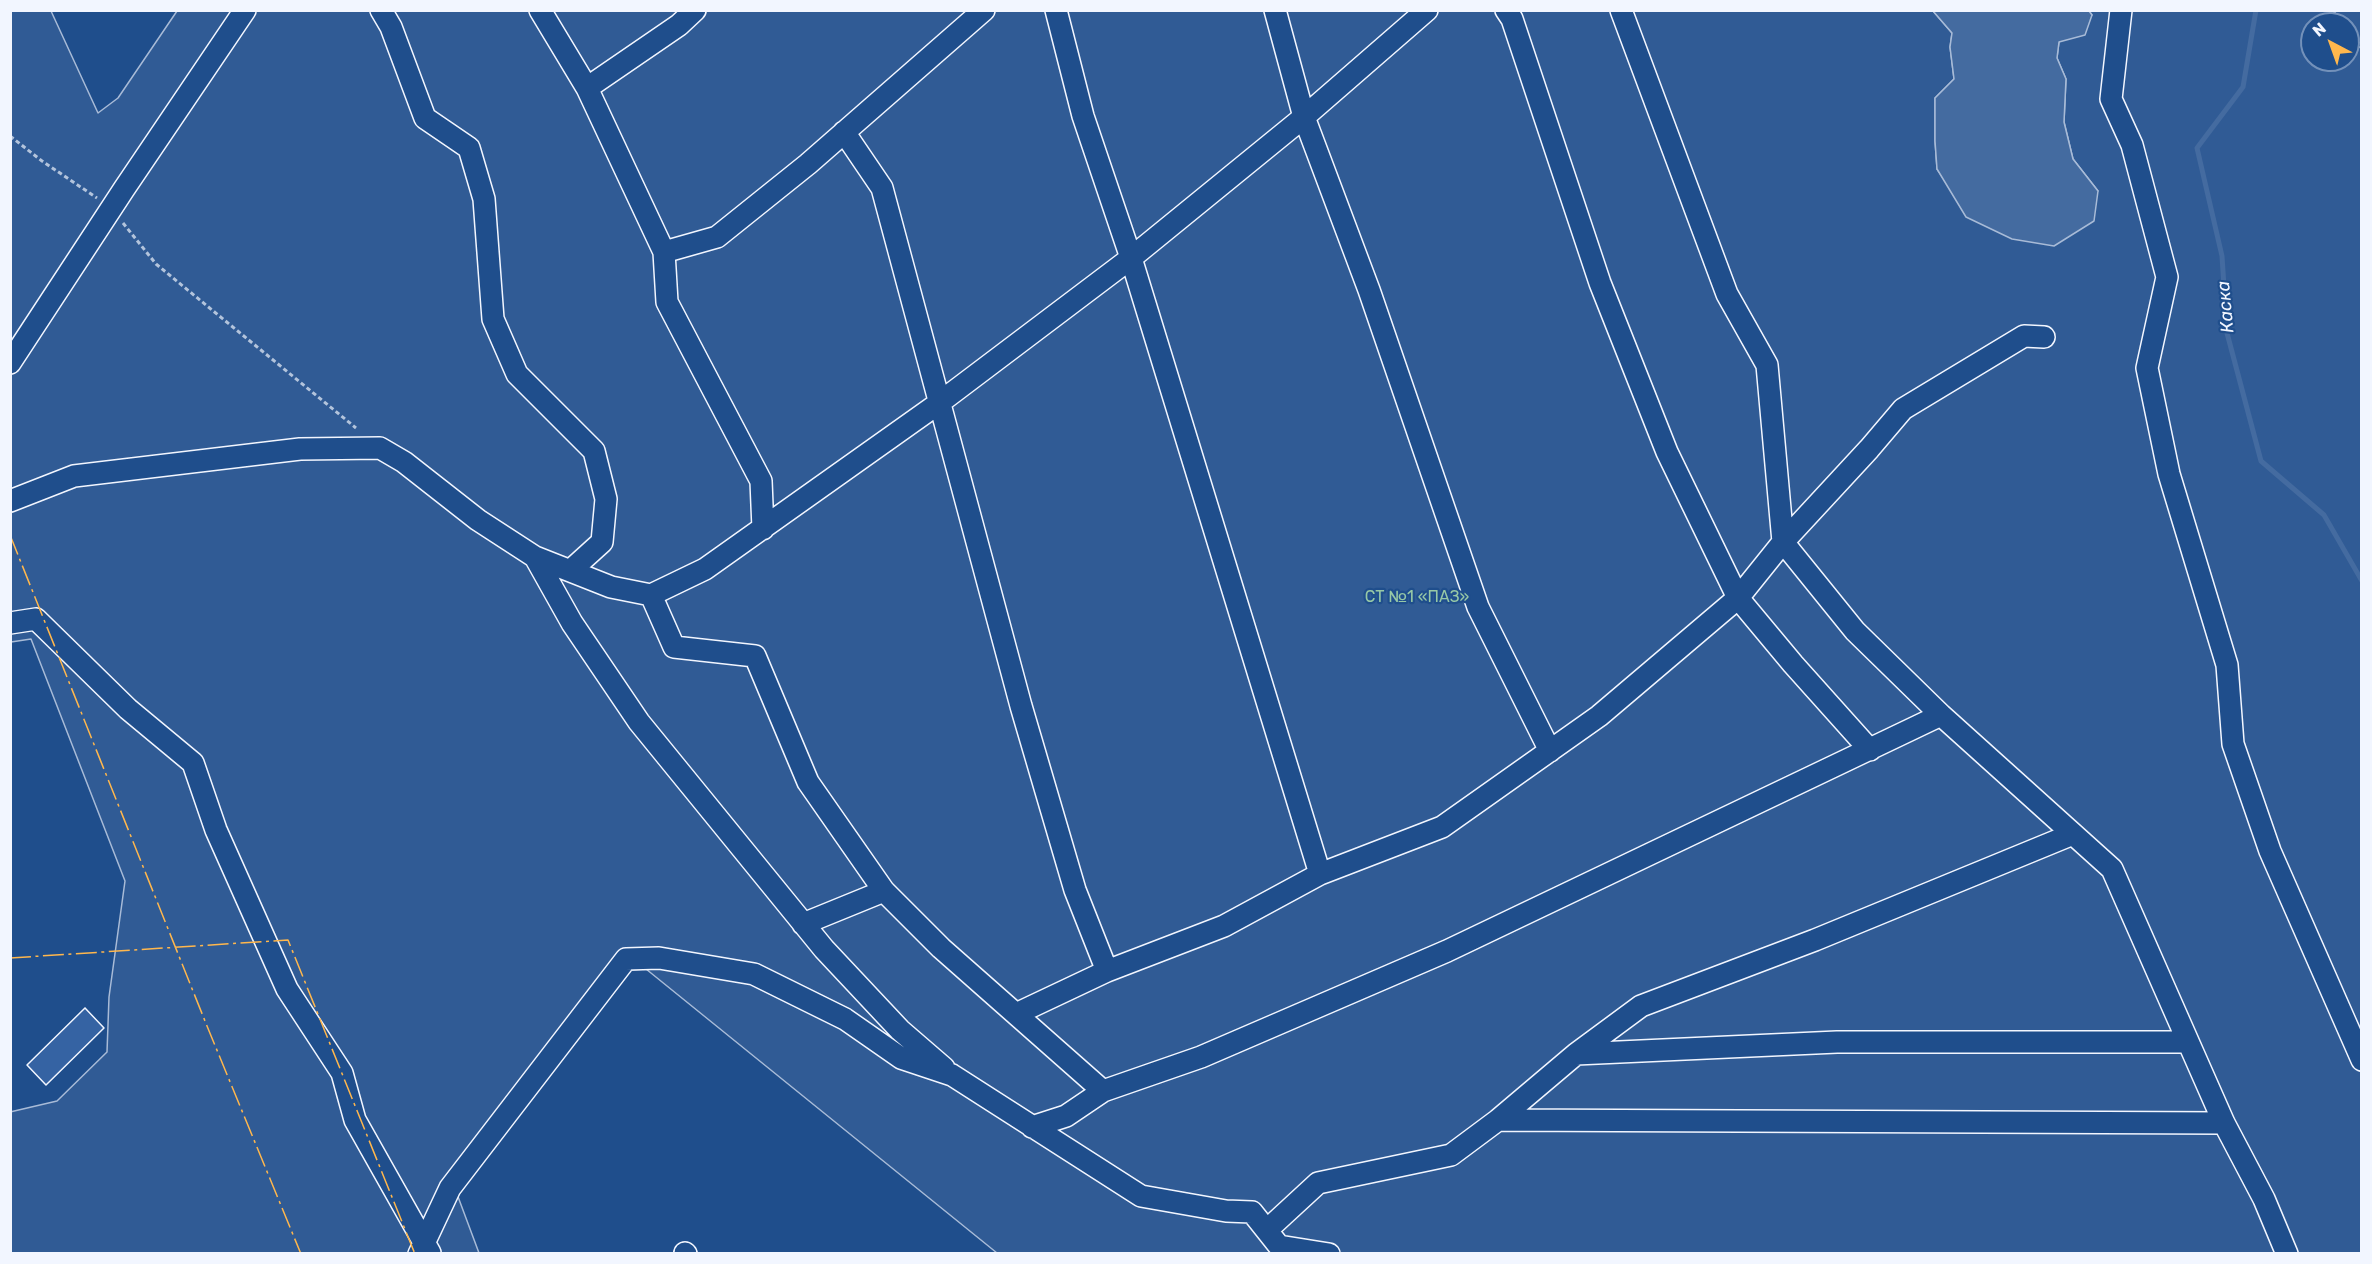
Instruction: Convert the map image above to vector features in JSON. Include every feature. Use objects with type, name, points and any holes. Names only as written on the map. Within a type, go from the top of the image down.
[{"type":"street","points":[[10,363],[111,208],[245,10]]},
{"type":"street","points":[[381,10],[391,27],[424,118],[469,148],[484,199],[493,319],[517,374],[594,451],[606,499],[602,542],[570,571]]},
{"type":"street","points":[[540,10],[587,88],[664,252],[667,302],[761,481],[762,529]]},
{"type":"street","points":[[587,88],[679,25],[695,10]]},
{"type":"street","points":[[664,252],[717,237],[844,132],[984,10]]},
{"type":"street","points":[[1056,10],[1083,116],[1131,258],[1320,874]]},
{"type":"street","points":[[1275,10],[1304,117],[1369,290],[1478,607],[1550,751]]},
{"type":"street","points":[[10,501],[75,477],[300,449],[380,448],[404,462],[478,520],[535,557],[611,587],[651,595],[705,569],[939,404],[1131,258],[1304,117],[1427,10]]},
{"type":"street","points":[[1506,10],[1512,19],[1600,283],[1667,452],[1738,598],[1870,750]]},
{"type":"street","points":[[1621,10],[1727,294],[1767,365],[1783,542],[1855,631],[1941,716],[2112,869],[2224,1123],[2264,1199],[2287,1254]]},
{"type":"street","points":[[2121,10],[2111,99],[2132,145],[2168,277],[2148,368],[2169,474],[2227,665],[2233,744],[2270,851],[2361,1060]]},
{"type":"street","points":[[844,132],[882,188],[1021,706],[1075,890],[1107,971]]},
{"type":"street","points":[[1016,1014],[1107,971],[1224,926],[1320,874],[1442,827],[1599,716],[1738,598],[1783,542],[1903,410],[2024,336],[2044,338]]},
{"type":"street","points":[[535,557],[572,623],[639,722],[824,949],[900,1030],[952,1075],[1141,1197],[1226,1211],[1252,1212],[1279,1246],[1329,1254]]},
{"type":"street","points":[[651,595],[674,647],[754,656],[808,782],[884,891],[941,948],[1103,1091]]},
{"type":"street","points":[[10,622],[36,619],[128,709],[193,763],[216,830],[287,989],[342,1073],[355,1120],[424,1250]]},
{"type":"street","points":[[1032,1127],[1066,1116],[1103,1091],[1201,1057],[1447,951],[1941,716]]},
{"type":"street","points":[[1267,1230],[1318,1183],[1451,1155],[1498,1120],[1576,1054],[1641,1006],[1815,940],[2073,834]]},
{"type":"street","points":[[803,924],[884,891]]},
{"type":"street","points":[[424,1250],[450,1188],[626,959],[659,958],[754,974],[845,1019],[901,1058],[952,1075]]},
{"type":"street","points":[[1576,1054],[1837,1042],[2188,1042]]},
{"type":"street","points":[[1498,1120],[2224,1123]]},
{"type":"path","points":[[10,136],[111,208],[156,264],[380,448]]},
{"type":"shaded area","name":"СТ №1 «ПАЗ»","points":[[11,11],[51,11],[98,113],[118,98],[177,11],[1933,11],[1952,33],[1950,47],[1954,79],[1935,98],[1935,141],[1937,169],[1952,191],[2098,191],[2073,159],[2064,122],[2066,79],[2057,58],[2059,42],[2092,15],[2089,11],[2361,11],[2361,1253],[997,1253],[646,969],[628,970],[457,1194],[479,1253],[11,1253],[10,1112],[57,1101],[107,1052],[109,997],[125,881],[31,639],[11,642]]},
{"type":"shaded area","points":[[1933,11],[2089,11],[2092,15],[2085,35],[2059,42],[2057,58],[2066,79],[2064,122],[2073,159],[2098,191],[2094,221],[2054,246],[2012,239],[1966,217],[1937,169],[1935,98],[1954,79],[1950,47],[1952,33]]},
{"type":"building","points":[[85,1008],[104,1028],[46,1085],[27,1065]]},
{"type":"waterway","name":"Каска","points":[[2256,10],[2243,87],[2197,148],[2222,256],[2227,333],[2261,461],[2324,515],[2362,581]]},
{"type":"power","points":[[10,535],[301,1254]]},
{"type":"power","points":[[10,958],[288,940],[415,1254]]}]
